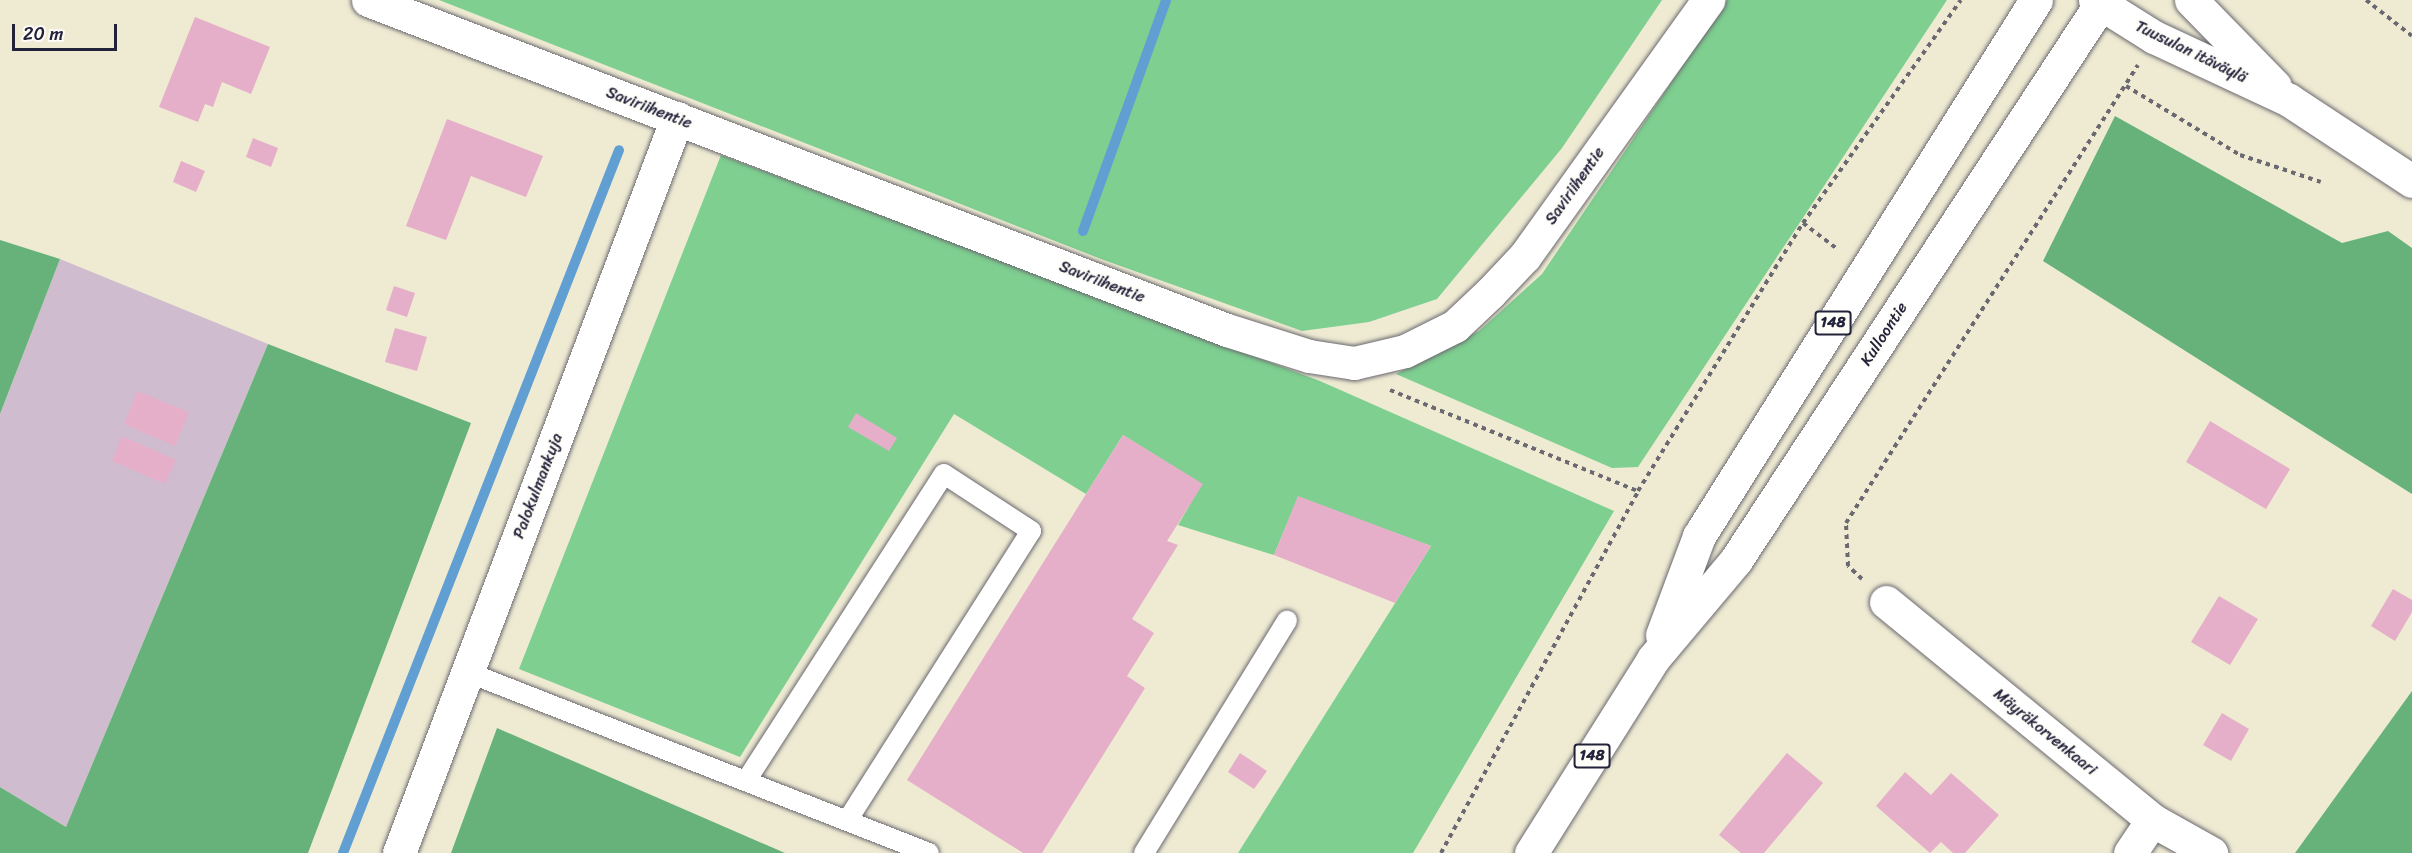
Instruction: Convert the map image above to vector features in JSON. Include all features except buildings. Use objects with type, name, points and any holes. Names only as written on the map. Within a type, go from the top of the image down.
[{"type":"street","name":"Saviriihentie","points":[[368,0],[1227,330],[1309,356],[1354,363],[1405,351],[1455,326],[1497,286],[1525,256],[1708,0]]},
{"type":"street","name":"Kulloontie","points":[[1653,659],[1699,536],[2036,0]]},
{"type":"street","name":"Tuusulan itäväylä","points":[[2191,0],[2289,100]]},
{"type":"street","name":"Kulloontie","points":[[1531,853],[1653,659],[1736,560],[2100,1]]},
{"type":"street","name":"Tuusulan itäväylä","points":[[2100,1],[2154,38],[2289,100],[2412,181]]},
{"type":"street","name":"Palokulmankuja","points":[[399,853],[677,118]]},
{"type":"street","name":"Mäyräkorvenkaari","points":[[1886,602],[2152,820],[2211,853]]},
{"type":"street","points":[[2130,853],[2152,820]]},
{"type":"lane","points":[[746,781],[944,474],[1031,531],[847,821]]},
{"type":"lane","points":[[1144,853],[1287,621]]},
{"type":"lane","points":[[467,672],[929,853]]},
{"type":"path","points":[[1441,853],[1638,491],[1803,222],[1961,0]]},
{"type":"path","points":[[2366,0],[2412,36]]},
{"type":"path","points":[[1886,602],[1848,566],[1845,523],[2126,86],[2154,38]]},
{"type":"path","points":[[2126,86],[2240,155],[2321,182]]},
{"type":"path","points":[[1803,222],[1836,248]]},
{"type":"path","points":[[1354,363],[1398,396],[1638,491]]},
{"type":"shaded area","points":[[60,259],[268,344],[66,827],[0,787],[0,414]]},
{"type":"green space","points":[[439,0],[1662,0],[1562,148],[1437,299],[1369,322],[1302,331],[1101,259]]},
{"type":"green space","points":[[1727,0],[1947,0],[1638,467],[1612,468],[1396,374],[1479,331],[1542,274]]},
{"type":"green space","points":[[2115,116],[2342,243],[2388,231],[2412,248],[2412,494],[2043,261]]},
{"type":"green space","points":[[721,155],[1320,381],[1614,511],[1413,853],[1238,853],[1431,546],[1298,497],[1274,555],[1178,525],[1202,484],[1123,435],[1086,494],[954,414],[740,757],[519,669]]},
{"type":"green space","points":[[0,240],[60,259],[0,414]]},
{"type":"green space","points":[[268,344],[471,423],[308,853],[0,853],[0,787],[66,827]]},
{"type":"green space","points":[[2412,691],[2412,853],[2295,853]]},
{"type":"green space","points":[[497,728],[785,853],[451,853]]},
{"type":"waterway","points":[[1083,231],[1166,0]]},
{"type":"waterway","points":[[343,853],[619,150]]}]
